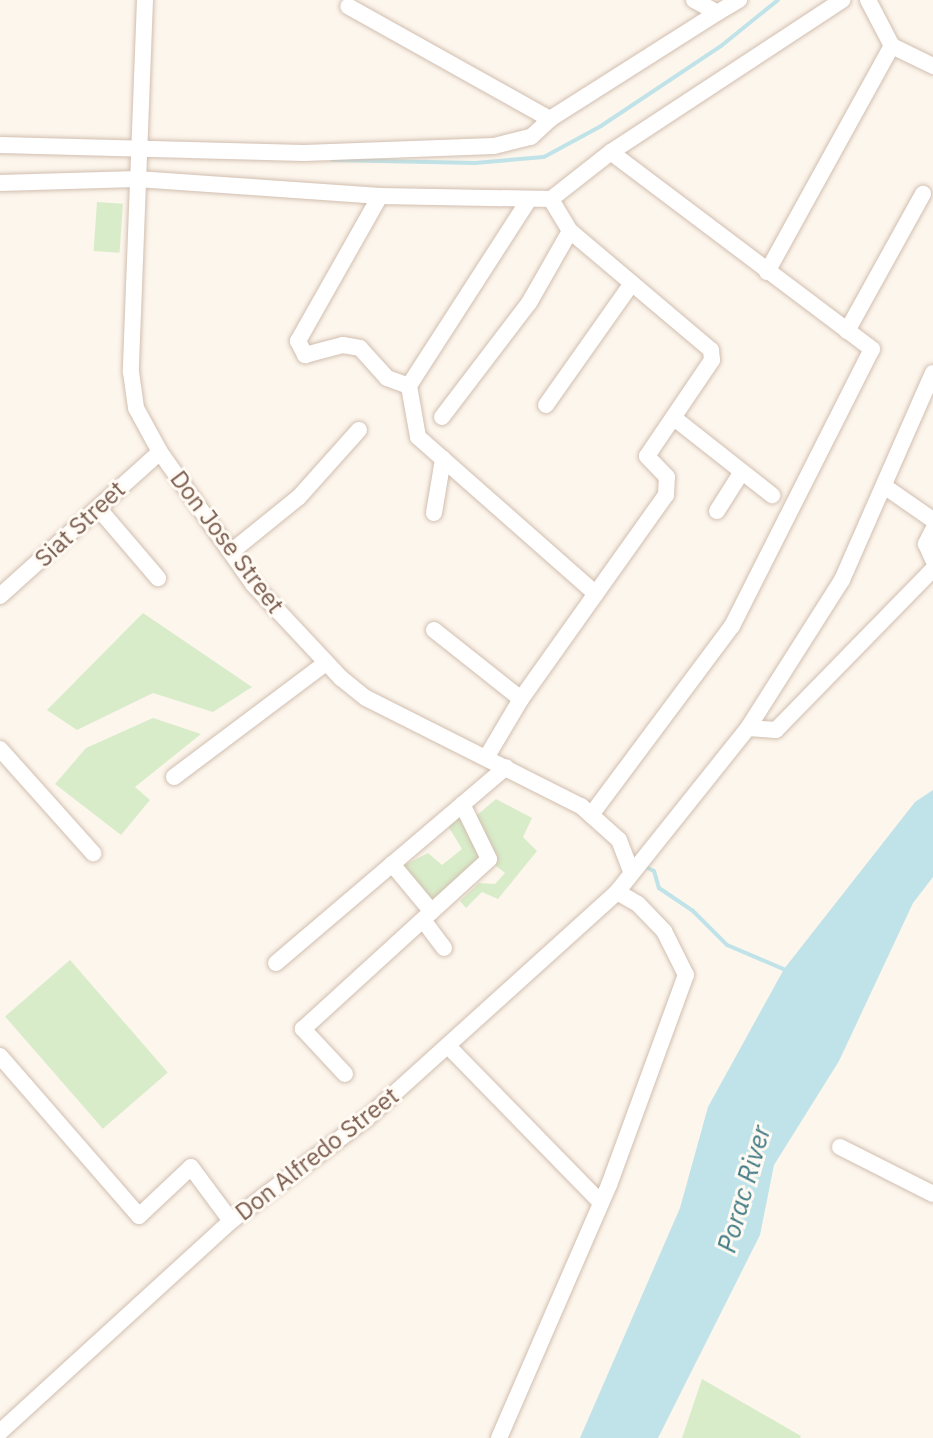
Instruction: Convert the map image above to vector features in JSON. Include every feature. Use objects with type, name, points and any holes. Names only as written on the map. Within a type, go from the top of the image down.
[{"type":"street","name":"Don Jose Street","points":[[145,0],[131,372],[136,408],[160,452],[231,552],[326,663],[366,698],[506,767],[591,815],[619,840],[631,872]]},
{"type":"street","points":[[694,0],[717,13]]},
{"type":"street","points":[[0,145],[304,153],[494,146],[531,137],[550,119],[739,0]]},
{"type":"street","points":[[0,183],[137,177],[380,196],[528,201],[551,199],[611,152],[842,0]]},
{"type":"street","points":[[868,0],[892,46],[933,66]]},
{"type":"street","points":[[348,6],[550,119]]},
{"type":"street","points":[[767,272],[892,46]]},
{"type":"street","points":[[591,815],[732,626],[872,349],[611,152]]},
{"type":"street","points":[[847,331],[923,194]]},
{"type":"street","points":[[380,196],[298,341],[305,355],[343,345],[360,348],[387,378],[409,386]]},
{"type":"street","points":[[486,758],[521,699],[666,495],[667,477],[647,456],[709,368],[711,350],[570,231],[551,199]]},
{"type":"street","points":[[528,201],[409,386],[418,437],[596,594]]},
{"type":"street","points":[[442,417],[529,303],[570,231]]},
{"type":"street","points":[[546,405],[632,283]]},
{"type":"street","name":"Don Alfredo Street","points":[[0,1432],[231,1221],[366,1119],[617,892],[748,728],[842,580],[933,373]]},
{"type":"street","points":[[674,418],[772,495]]},
{"type":"street","points":[[231,552],[299,497],[359,430]]},
{"type":"street","name":"Siat Street","points":[[0,596],[160,452]]},
{"type":"street","points":[[434,513],[443,459]]},
{"type":"street","points":[[717,511],[741,473]]},
{"type":"street","points":[[884,486],[933,520]]},
{"type":"street","points":[[99,509],[158,578]]},
{"type":"street","points":[[933,530],[926,544],[933,560]]},
{"type":"street","points":[[748,728],[776,730],[933,569]]},
{"type":"street","points":[[434,630],[521,699]]},
{"type":"street","points":[[174,777],[326,663]]},
{"type":"street","points":[[0,749],[93,853]]},
{"type":"street","points":[[276,963],[506,767]]},
{"type":"street","points":[[345,1074],[303,1029],[489,859],[462,804]]},
{"type":"street","points":[[392,864],[444,948]]},
{"type":"street","points":[[499,1438],[601,1203],[686,975],[664,931],[638,904],[617,892]]},
{"type":"street","points":[[448,1046],[601,1203]]},
{"type":"street","points":[[0,1056],[139,1216],[191,1167],[231,1221]]},
{"type":"street","points":[[840,1147],[933,1194]]},
{"type":"green space","points":[[97,202],[123,204],[120,253],[94,251]]},
{"type":"green space","points":[[143,613],[252,687],[213,712],[153,693],[77,730],[47,710]]},
{"type":"green space","points":[[153,718],[201,734],[135,787],[150,800],[121,835],[55,784],[86,748]]},
{"type":"green space","points":[[496,799],[532,818],[523,837],[537,851],[498,899],[482,892],[466,908],[460,901],[479,883],[495,884],[505,873],[496,866],[476,816]]},
{"type":"green space","points":[[463,814],[484,860],[432,904],[399,868],[428,853],[442,865],[462,849],[448,826]]},
{"type":"green space","points":[[70,960],[168,1072],[103,1129],[5,1016]]},
{"type":"green space","points":[[702,1379],[801,1436],[800,1438],[682,1438]]},
{"type":"water","name":"Porac River","points":[[933,790],[933,877],[913,903],[839,1061],[774,1165],[760,1235],[658,1438],[580,1438],[680,1208],[708,1107],[784,969],[915,802]]},
{"type":"waterway","points":[[333,160],[475,163],[544,157],[601,126],[721,46],[778,0]]},
{"type":"waterway","points":[[644,866],[654,871],[659,888],[692,910],[727,945],[788,971]]}]
